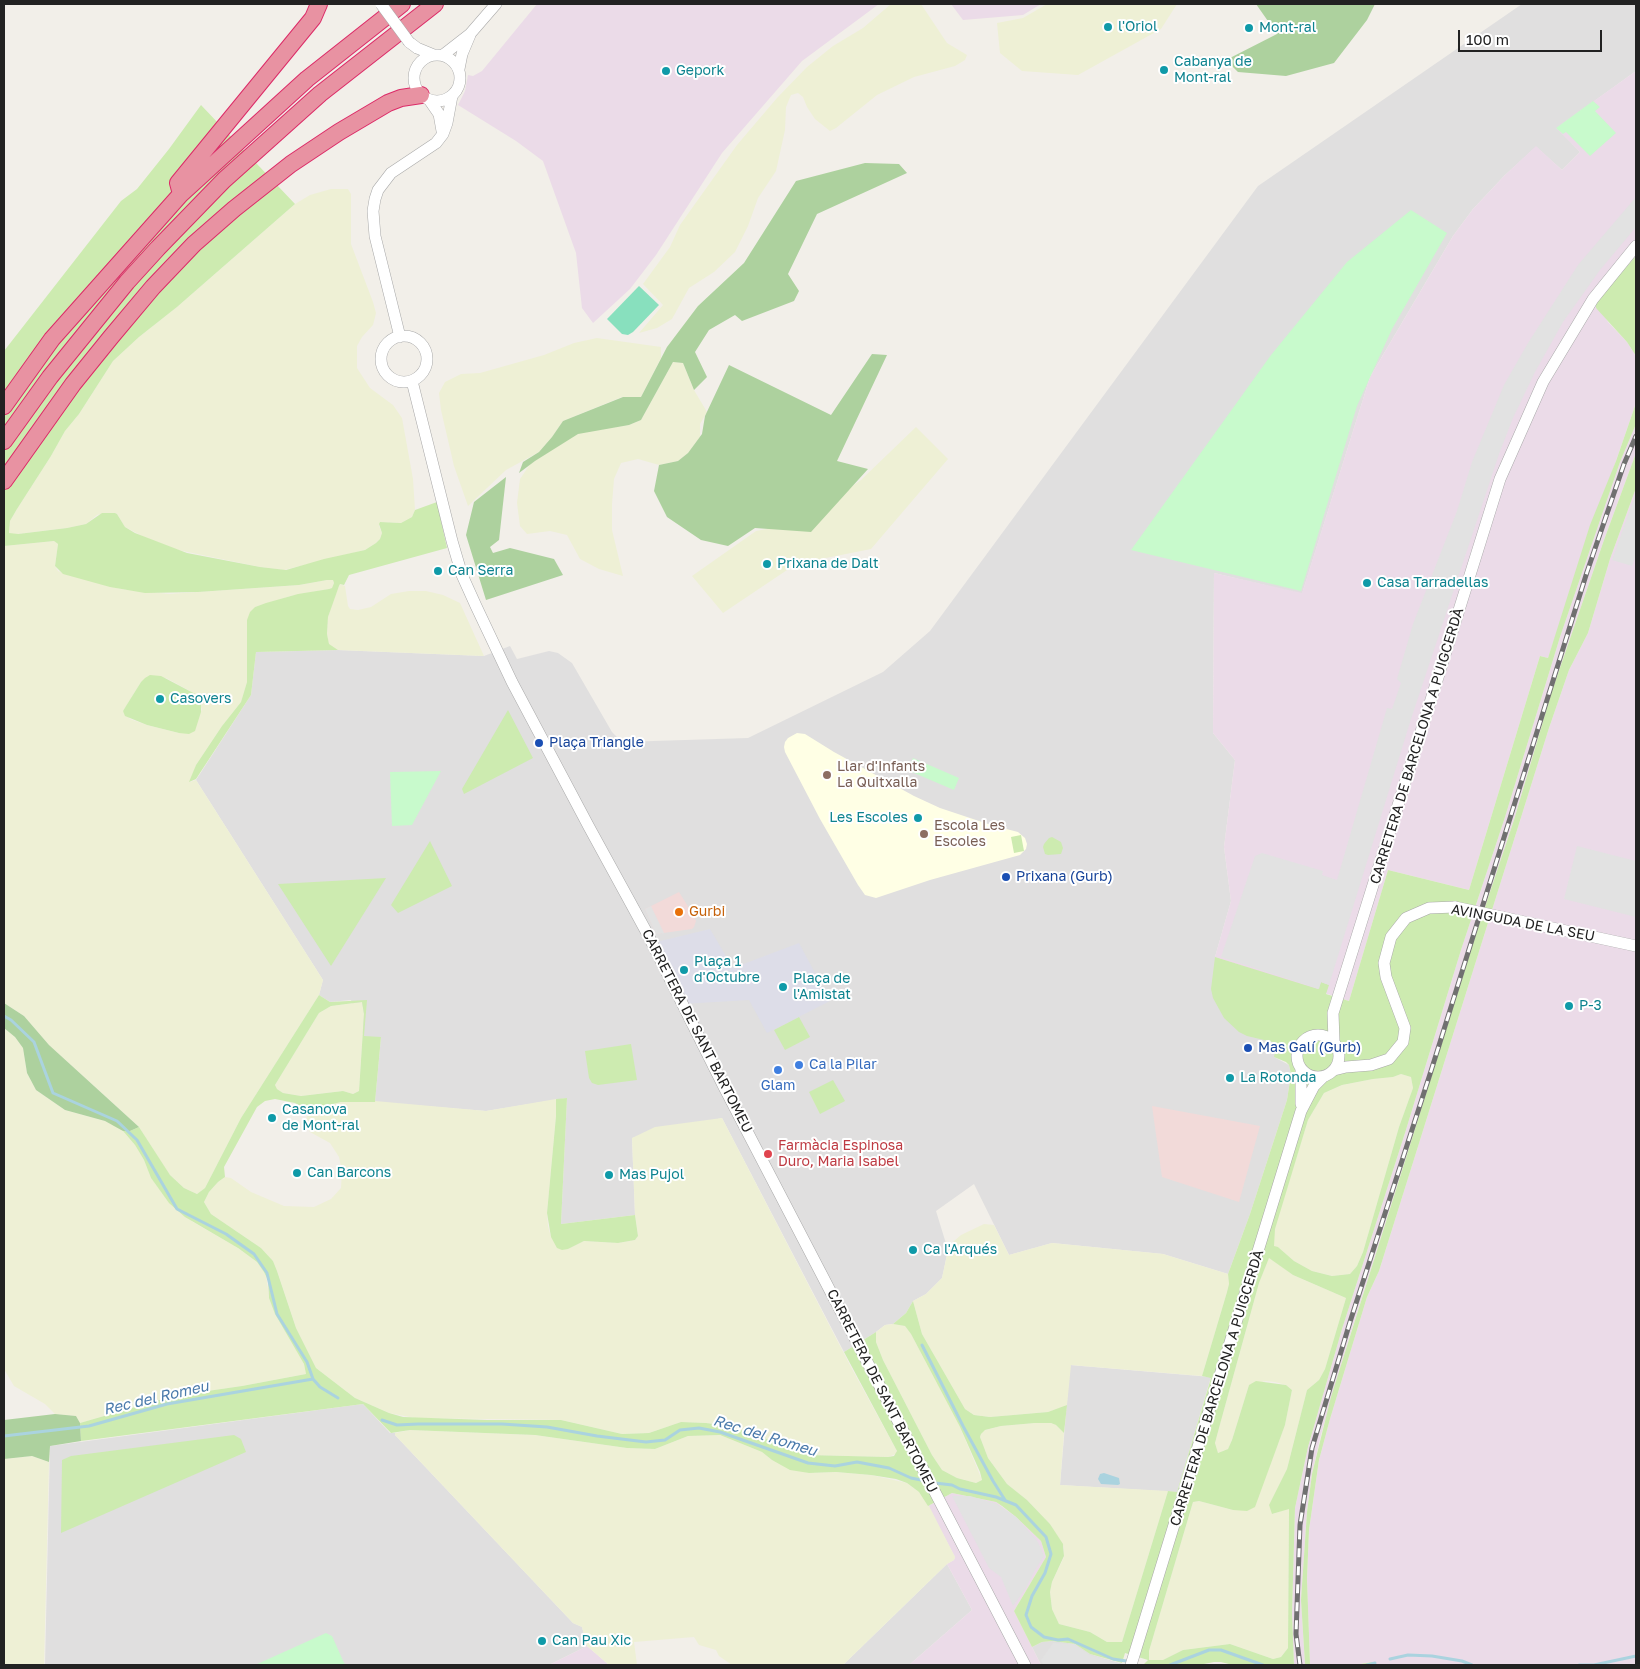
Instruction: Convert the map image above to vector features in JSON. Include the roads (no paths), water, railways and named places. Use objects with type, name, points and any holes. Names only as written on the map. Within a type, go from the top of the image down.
[{"type":"highway","points":[[181,194],[178,183],[313,18],[319,4]]},
{"type":"highway","points":[[4,406],[52,339],[181,194],[307,79],[402,4]]},
{"type":"highway","points":[[4,441],[50,377],[91,326],[158,248],[199,206],[244,162],[320,94],[435,4]]},
{"type":"highway","points":[[4,481],[33,438],[94,357],[153,287],[194,244],[234,209],[291,164],[331,137],[388,103],[401,98],[426,98]]},
{"type":"street","points":[[380,4],[409,42],[417,48],[449,58],[459,69]]},
{"type":"street","points":[[416,68],[424,58],[438,55],[470,34],[496,4]]},
{"type":"street","points":[[400,337],[375,236],[373,211],[375,199],[378,190],[391,173],[436,143],[443,134],[452,96],[460,84],[459,69],[462,54],[470,34]]},
{"type":"street","points":[[409,42],[416,68],[414,82],[439,114],[443,134]]},
{"type":"street","points":[[426,98],[440,102],[452,96]]},
{"type":"street","name":"CARRETERA DE BARCELONA A PUIGCERDÀ","points":[[1313,1035],[1322,1028],[1332,1013],[1500,479],[1543,382],[1593,299],[1636,246]]},
{"type":"street","points":[[400,337],[416,340],[422,345],[427,355],[424,371],[412,381],[396,381],[387,375],[382,365],[382,355],[386,345],[400,337]]},
{"type":"street","name":"CARRETERA DE SANT BARTOMEU","points":[[412,381],[462,575],[512,682],[646,930],[724,1087],[1025,1665]]},
{"type":"street","name":"AVINGUDA DE LA SEU","points":[[1334,1070],[1370,1065],[1389,1059],[1403,1042],[1405,1028],[1386,978],[1384,963],[1391,938],[1406,918],[1429,908],[1455,907],[1636,946]]},
{"type":"street","name":"CARRETERA DE BARCELONA A PUIGCERDÀ","points":[[1332,1013],[1337,1045]]},
{"type":"street","points":[[1337,1045],[1340,1060],[1334,1070],[1324,1076],[1311,1076],[1301,1069],[1297,1060],[1298,1050],[1303,1040],[1313,1035],[1324,1035],[1337,1045],[1356,1060],[1370,1065]]},
{"type":"street","name":"CARRETERA DE BARCELONA A PUIGCERDÀ","points":[[1301,1069],[1303,1081],[1301,1111]]},
{"type":"street","name":"CARRETERA DE BARCELONA A PUIGCERDÀ","points":[[1131,1665],[1301,1111],[1314,1086],[1324,1076]]},
{"type":"water","points":[[1104,1473],[1119,1478],[1120,1484],[1101,1484],[1098,1479],[1100,1474]]},
{"type":"waterway","points":[[4,1016],[11,1020],[34,1042],[53,1093],[117,1121],[137,1140],[177,1209],[226,1234],[254,1254],[267,1273],[277,1314],[307,1362],[313,1379],[320,1387],[338,1398]]},
{"type":"waterway","points":[[922,1345],[963,1426],[1005,1500]]},
{"type":"waterway","name":"Rec del Romeu","points":[[4,1436],[89,1426],[167,1404],[313,1379]]},
{"type":"waterway","name":"Rec del Romeu","points":[[382,1420],[397,1425],[502,1424],[547,1427],[646,1442],[665,1440],[680,1430],[699,1428],[720,1432],[808,1463],[835,1466],[857,1462],[889,1468],[911,1478],[926,1481]]},
{"type":"waterway","name":"Rec del Romeu","points":[[935,1483],[952,1485],[960,1489],[996,1497],[1016,1505],[1046,1537],[1051,1554],[1045,1573],[1032,1596],[1026,1615],[1031,1627],[1044,1637],[1058,1640],[1068,1639],[1113,1659],[1126,1661]]},
{"type":"waterway","name":"Rec del Romeu","points":[[1170,1665],[1209,1650],[1221,1650],[1263,1665]]},
{"type":"waterway","name":"Rec del Romeu","points":[[1390,1659],[1408,1655],[1432,1656],[1462,1661],[1472,1665]]},
{"type":"waterway","name":"Rec del Romeu","points":[[1579,1665],[1594,1665],[1636,1656]]},
{"type":"waterway","name":"Rec del Romeu","points":[[1367,1665],[1375,1663]]},
{"type":"railway","points":[[1300,1665],[1296,1634],[1300,1525],[1312,1448],[1587,572],[1624,464],[1636,436]]},
{"type":"place","name":"l'Oriol","points":[[1108,27]]},
{"type":"place","name":"Mont-ral","points":[[1249,28]]},
{"type":"place","name":"Cabanya de Mont-ral","points":[[1164,70]]},
{"type":"place","name":"Gepork","points":[[666,71]]},
{"type":"place","name":"Prixana de Dalt","points":[[767,564]]},
{"type":"place","name":"Can Serra","points":[[438,571]]},
{"type":"place","name":"Casa Tarradellas","points":[[1367,583]]},
{"type":"place","name":"Casovers","points":[[160,699]]},
{"type":"place","name":"Plaça Triangle","points":[[539,743]]},
{"type":"place","name":"Llar d'Infants La Quitxalla","points":[[827,775]]},
{"type":"place","name":"Les Escoles","points":[[918,818]]},
{"type":"place","name":"Escola Les Escoles","points":[[924,834]]},
{"type":"place","name":"Prixana (Gurb)","points":[[1006,877]]},
{"type":"place","name":"Gurbi","points":[[679,912]]},
{"type":"place","name":"Plaça 1 d'Octubre","points":[[684,970]]},
{"type":"place","name":"Plaça de l'Amistat","points":[[783,987]]},
{"type":"place","name":"P-3","points":[[1569,1006]]},
{"type":"place","name":"Mas Galí (Gurb)","points":[[1248,1048]]},
{"type":"place","name":"Ca la Pilar","points":[[799,1065]]},
{"type":"place","name":"Glam","points":[[778,1070]]},
{"type":"place","name":"La Rotonda","points":[[1230,1078]]},
{"type":"place","name":"Casanova de Mont-ral","points":[[272,1118]]},
{"type":"place","name":"Farmàcia Espinosa Duro, Maria Isabel","points":[[768,1154]]},
{"type":"place","name":"Can Barcons","points":[[297,1173]]},
{"type":"place","name":"Mas Pujol","points":[[609,1175]]},
{"type":"place","name":"Ca l'Arqués","points":[[913,1250]]},
{"type":"place","name":"Can Pau Xic","points":[[542,1641]]}]
